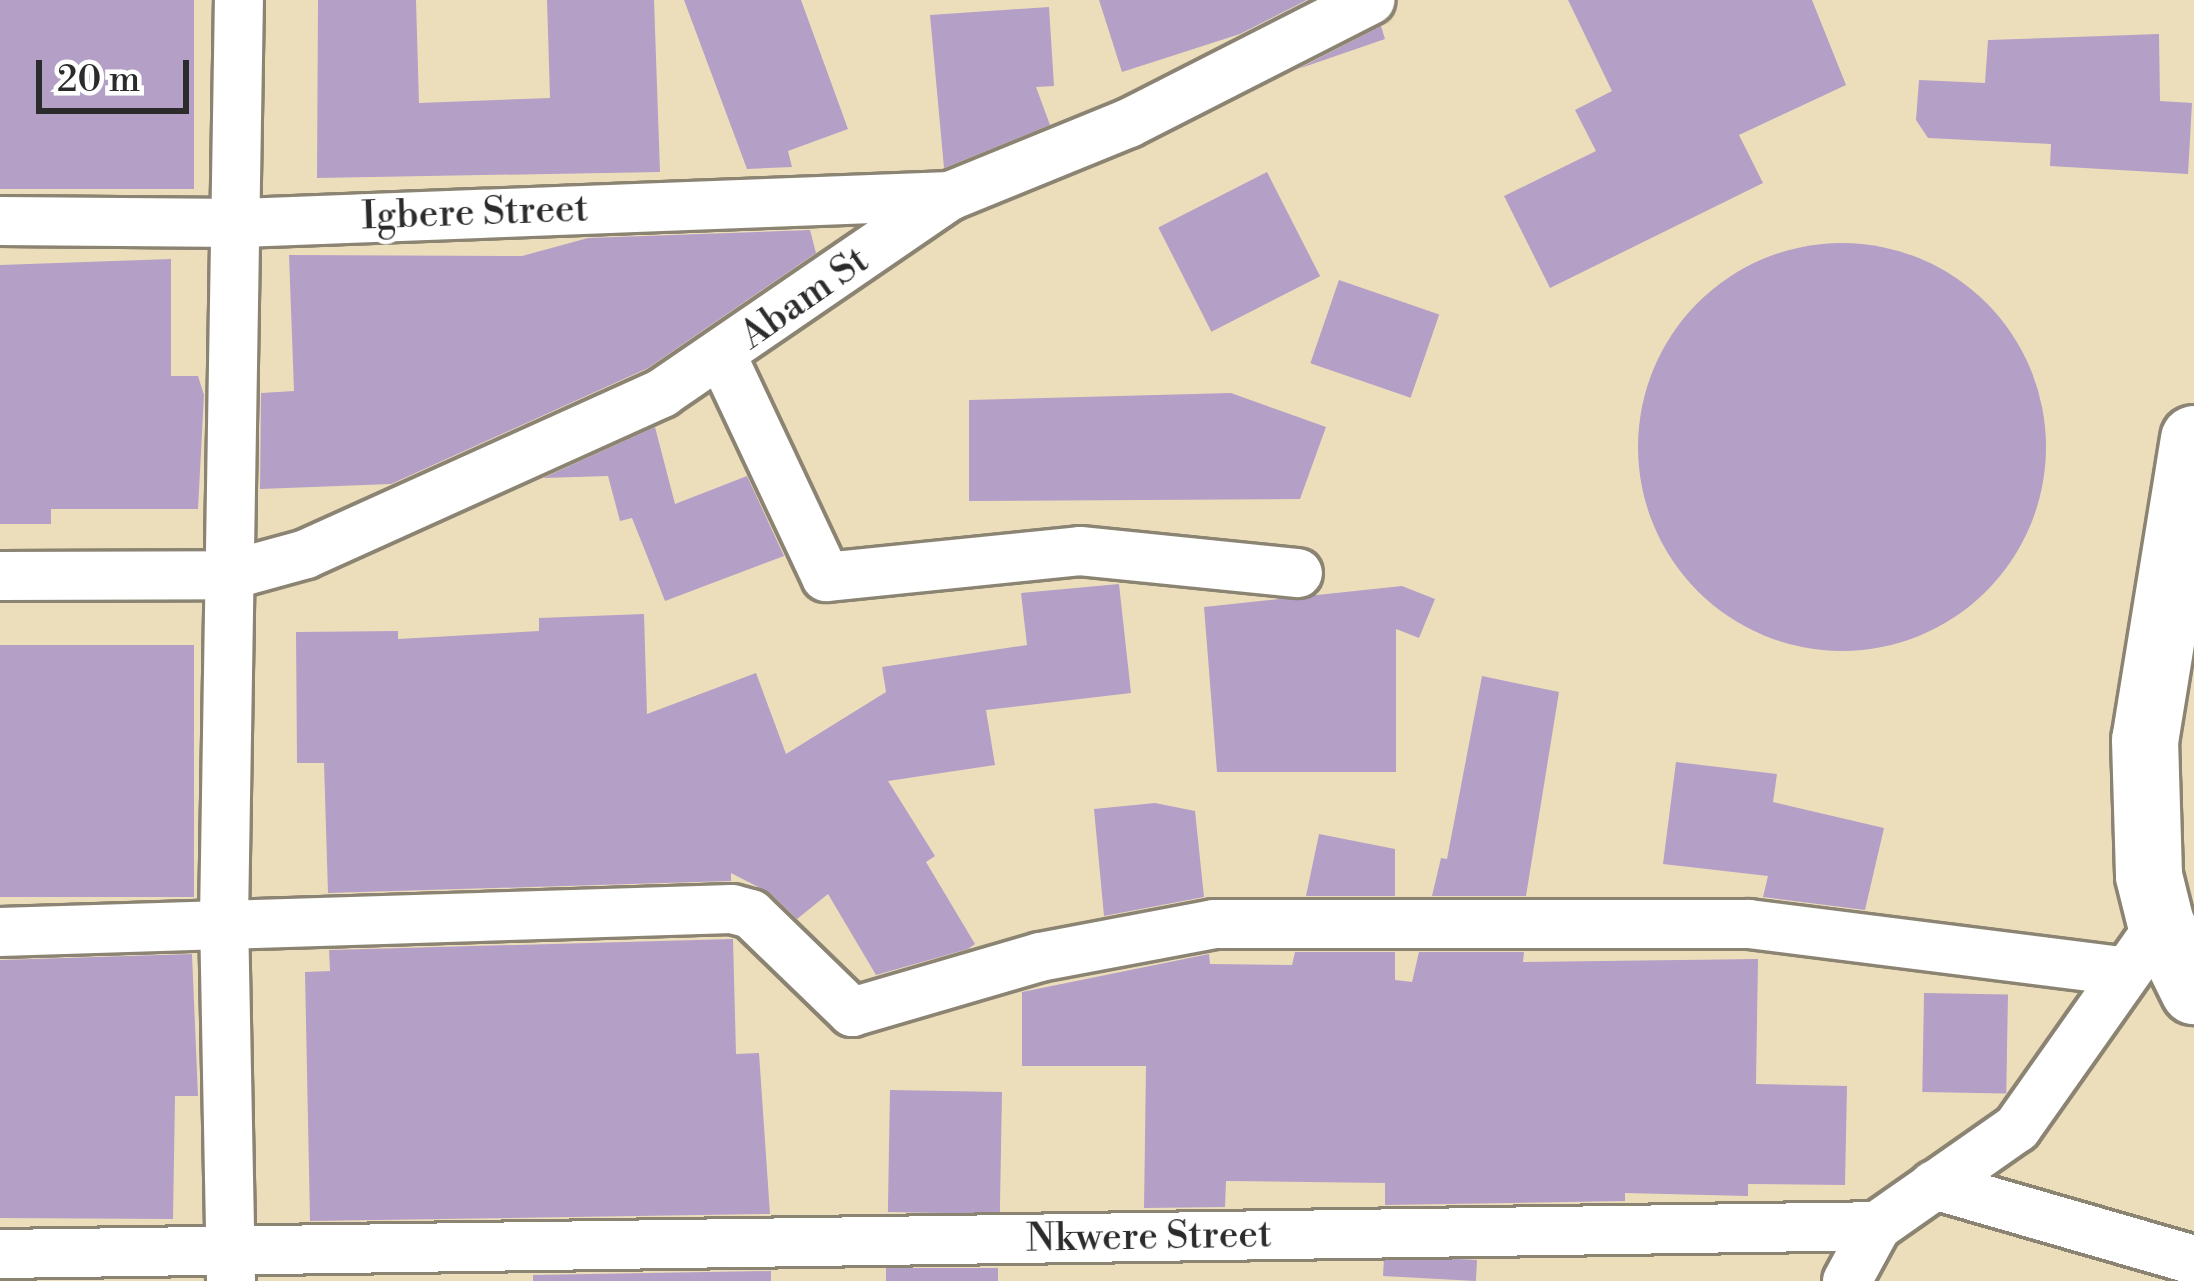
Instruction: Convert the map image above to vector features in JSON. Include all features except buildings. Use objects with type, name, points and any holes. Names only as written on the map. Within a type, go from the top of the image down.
[{"type":"street","points":[[231,1267],[224,920],[241,223],[239,0]]},
{"type":"street","name":"Abam St","points":[[0,576],[230,575],[306,554],[662,393],[723,358],[950,196],[1129,123],[1370,0]]},
{"type":"street","name":"Igbere Street","points":[[0,221],[241,223],[950,196]]},
{"type":"street","points":[[723,358],[826,577],[1080,551],[1298,573]]},
{"type":"street","points":[[1847,1281],[1877,1226],[2017,1128],[2054,1085],[2141,947],[2149,876],[2145,740],[2194,440]]},
{"type":"street","points":[[0,932],[224,920],[415,923],[732,909],[751,914],[853,1012],[1040,957],[1214,924],[1749,924],[2141,947],[2194,991]]},
{"type":"street","points":[[1934,1185],[2194,1260]]},
{"type":"street","name":"Nkwere Street","points":[[0,1254],[231,1267],[1877,1226]]}]
